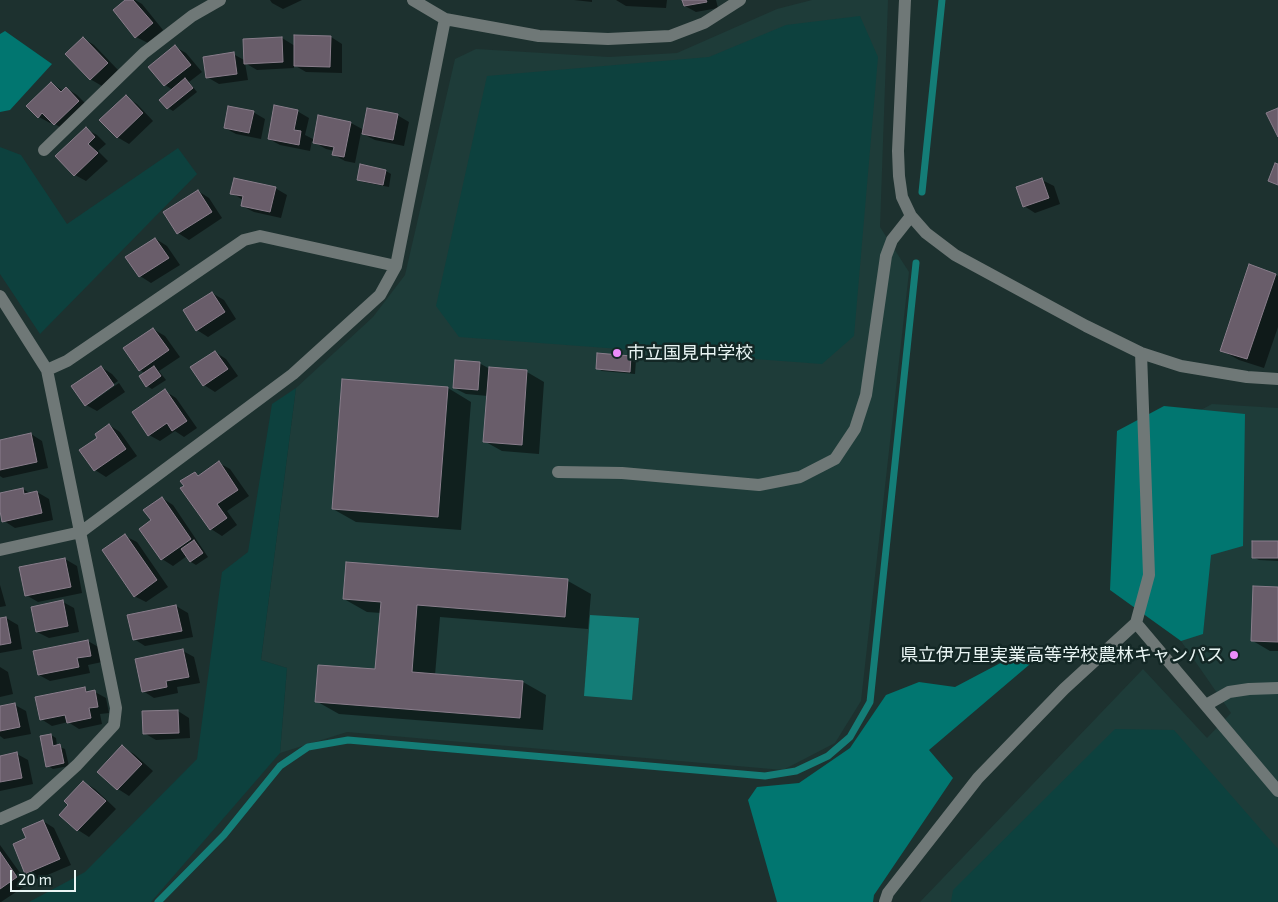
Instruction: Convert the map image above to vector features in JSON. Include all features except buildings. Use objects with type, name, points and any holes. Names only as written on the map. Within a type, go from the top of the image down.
[{"type":"street","points":[[44,150],[144,53],[192,16],[220,0]]},
{"type":"street","points":[[413,0],[445,19],[540,36],[608,39],[670,36],[704,22],[740,0]]},
{"type":"street","points":[[905,0],[898,151],[899,176],[902,197],[911,216],[926,233],[955,255],[1140,353],[1180,366],[1247,377],[1278,379]]},
{"type":"street","points":[[0,550],[81,532],[293,374],[380,295],[396,266],[445,19]]},
{"type":"street","points":[[558,472],[622,473],[759,485],[800,477],[835,459],[855,429],[866,395],[886,256],[892,240],[911,216]]},
{"type":"street","points":[[47,370],[67,361],[244,240],[260,236],[396,266]]},
{"type":"street","points":[[0,296],[47,370],[116,708],[114,725],[77,765],[34,804],[0,819]]},
{"type":"street","points":[[885,902],[888,893],[978,778],[1064,688],[1136,623],[1148,574],[1140,353]]},
{"type":"street","points":[[1136,623],[1278,791]]},
{"type":"street","points":[[1206,705],[1229,692],[1278,688]]},
{"type":"shaded area","name":"市立国見中学校","points":[[812,0],[888,0],[880,227],[909,272],[861,701],[835,743],[783,770],[347,732],[280,753],[287,668],[261,660],[296,388],[373,317],[405,275],[455,59],[476,49],[609,57],[677,53],[777,9]]},
{"type":"shaded area","points":[[860,16],[878,57],[854,336],[822,364],[459,337],[436,306],[487,76],[709,57],[786,25]]},
{"type":"shaded area","points":[[5,31],[52,64],[10,110],[0,112],[0,34]]},
{"type":"shaded area","points":[[0,147],[21,155],[67,224],[178,148],[197,174],[40,334],[0,274]]},
{"type":"shaded area","points":[[296,388],[261,660],[287,668],[280,753],[151,902],[29,902],[85,872],[197,759],[222,572],[248,552],[272,404]]},
{"type":"shaded area","name":"県立伊万里実業高等学校農林キャンパス","points":[[1212,404],[1278,408],[1278,902],[920,902],[1143,669],[1207,738],[1231,713],[1181,641],[1173,425]]},
{"type":"shaded area","points":[[1164,406],[1245,414],[1243,546],[1211,555],[1203,634],[1181,641],[1110,590],[1117,431]]},
{"type":"shaded area","points":[[590,615],[639,618],[632,700],[584,696]]},
{"type":"shaded area","points":[[1027,649],[1036,659],[929,750],[953,778],[874,895],[873,902],[777,902],[748,800],[757,787],[799,783],[850,748],[886,695],[919,682],[955,687]]},
{"type":"shaded area","points":[[1115,729],[1174,730],[1278,849],[1278,902],[951,902],[953,890]]},
{"type":"waterway","points":[[922,192],[942,0]]},
{"type":"waterway","points":[[158,902],[224,835],[280,766],[308,747],[348,740],[765,776],[796,771],[828,756],[850,737],[870,702],[916,263]]},
{"type":"place","name":"市立国見中学校","points":[[617,353]]},
{"type":"place","name":"県立伊万里実業高等学校農林キャンパス","points":[[1234,655]]}]
